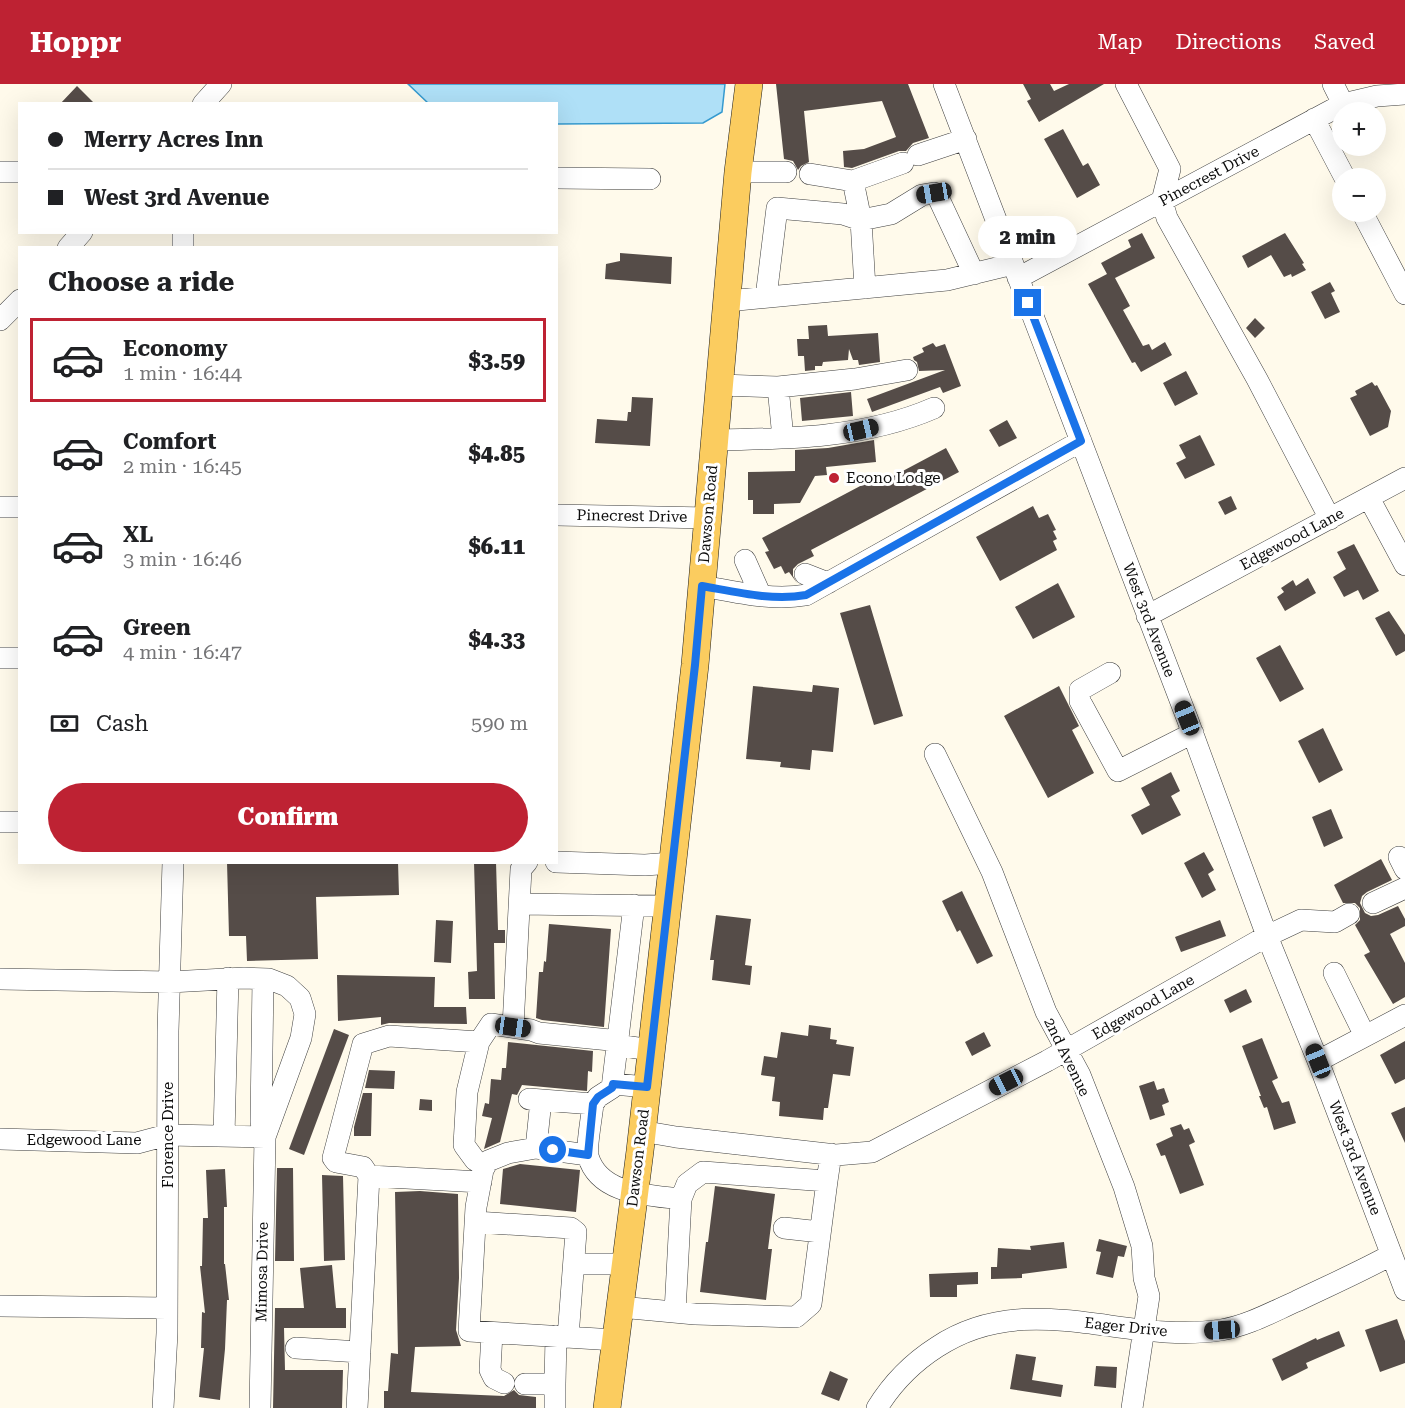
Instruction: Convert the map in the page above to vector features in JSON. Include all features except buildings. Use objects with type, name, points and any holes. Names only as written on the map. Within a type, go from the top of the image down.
[{"type":"main road","name":"Dawson Road","points":[[607,1408],[635,1192],[695,665],[738,172],[749,84]]},
{"type":"street","points":[[205,102],[221,84]]},
{"type":"street","name":"West 3rd Avenue","points":[[944,84],[1193,733],[1267,936],[1394,1244],[1405,1290]]},
{"type":"street","points":[[1126,84],[1170,170],[1162,201],[1167,218],[1257,379],[1330,519]]},
{"type":"street","points":[[1333,84],[1342,102]]},
{"type":"street","name":"Pinecrest Drive","points":[[1352,102],[1377,96],[1405,94]]},
{"type":"street","name":"Pinecrest Drive","points":[[727,301],[947,280],[974,274],[1016,271],[1162,201],[1332,110]]},
{"type":"street","points":[[1314,119],[1339,168]]},
{"type":"street","points":[[810,174],[853,181],[966,139]]},
{"type":"street","points":[[0,172],[18,172]]},
{"type":"street","points":[[738,172],[786,172]]},
{"type":"street","points":[[558,178],[650,179]]},
{"type":"street","points":[[853,181],[861,220],[865,288]]},
{"type":"street","points":[[766,297],[777,208],[843,214],[861,220],[891,214],[922,195],[934,193],[938,197],[974,274]]},
{"type":"street","points":[[1367,222],[1405,294]]},
{"type":"street","points":[[70,246],[80,234]]},
{"type":"street","points":[[0,320],[18,302]]},
{"type":"street","points":[[720,385],[778,387],[855,379],[907,370]]},
{"type":"street","points":[[778,387],[783,438]]},
{"type":"street","points":[[715,440],[783,438],[861,430],[910,419],[934,408]]},
{"type":"street","points":[[702,586],[771,597],[806,595],[1081,441]]},
{"type":"street","name":"Edgewood Lane","points":[[1148,616],[1405,478]]},
{"type":"street","points":[[1369,498],[1405,565]]},
{"type":"street","points":[[0,507],[18,507]]},
{"type":"street","name":"Pinecrest Drive","points":[[558,515],[708,518]]},
{"type":"street","points":[[745,560],[771,597]]},
{"type":"street","points":[[771,597],[799,577],[828,583]]},
{"type":"street","points":[[0,658],[18,658]]},
{"type":"street","points":[[1110,673],[1080,690],[1080,701],[1118,771],[1193,733]]},
{"type":"street","name":"2nd Avenue","points":[[934,754],[992,872],[1046,1012],[1080,1076],[1124,1187],[1140,1237],[1144,1278],[1149,1296],[1132,1408]]},
{"type":"street","points":[[0,822],[18,822]]},
{"type":"street","points":[[558,862],[645,865],[672,863]]},
{"type":"street","name":"Florence Drive","points":[[163,1408],[167,1308],[173,864]]},
{"type":"street","points":[[513,1027],[521,869],[525,864]]},
{"type":"street","points":[[1373,903],[1405,888]]},
{"type":"street","points":[[520,904],[668,906]]},
{"type":"street","points":[[634,905],[613,1084],[612,1088],[598,1097],[593,1104],[588,1155],[608,1184],[635,1192],[681,1200]]},
{"type":"street","name":"Edgewood Lane","points":[[641,1131],[831,1154],[872,1152],[1067,1050],[1267,936],[1301,920],[1335,922],[1349,915]]},
{"type":"street","points":[[1334,973],[1365,1036]]},
{"type":"street","points":[[224,1136],[228,978]]},
{"type":"street","name":"Mimosa Drive","points":[[0,979],[170,982],[228,978],[263,979],[287,986],[300,998],[304,1014],[301,1038],[265,1137],[260,1408]]},
{"type":"street","points":[[168,1135],[265,1137],[261,1122],[263,979]]},
{"type":"street","points":[[1318,1061],[1405,1015]]},
{"type":"street","points":[[483,1174],[464,1145],[467,1092],[479,1042],[491,1024],[531,1030],[539,1034],[610,1040],[617,1045],[651,1050]]},
{"type":"street","points":[[357,1408],[369,1176],[363,1167],[336,1162],[333,1158],[363,1044],[389,1036],[479,1042]]},
{"type":"street","points":[[613,1084],[647,1087]]},
{"type":"street","points":[[536,1148],[535,1099],[593,1104]]},
{"type":"street","name":"Edgewood Lane","points":[[0,1139],[137,1143],[168,1135]]},
{"type":"street","points":[[588,1155],[536,1148],[508,1153],[488,1161],[476,1207],[469,1331],[615,1340]]},
{"type":"street","points":[[620,1307],[675,1312],[796,1317],[811,1304],[831,1154]]},
{"type":"street","points":[[675,1312],[681,1200],[687,1184],[703,1172],[827,1180]]},
{"type":"street","points":[[369,1176],[483,1174]]},
{"type":"street","points":[[476,1222],[571,1228],[576,1232],[574,1264],[555,1384],[555,1408]]},
{"type":"street","points":[[784,1228],[820,1232]]},
{"type":"street","name":"Eager Drive","points":[[878,1408],[888,1390],[922,1356],[944,1342],[993,1322],[1063,1320],[1168,1332],[1222,1330],[1252,1321],[1394,1244]]},
{"type":"street","points":[[574,1264],[625,1264]]},
{"type":"street","points":[[0,1306],[167,1308]]},
{"type":"street","points":[[492,1333],[490,1370],[494,1378],[515,1384],[555,1384]]},
{"type":"street","points":[[296,1348],[360,1352]]},
{"type":"water","points":[[408,84],[725,84],[722,112],[703,123],[558,124],[558,102],[427,102]]},
{"type":"place","name":"Econo Lodge","points":[[834,478]]},
{"type":"route","points":[[553,1150],[588,1155],[593,1104],[598,1097],[612,1088],[613,1084],[647,1087],[702,586],[761,596],[806,595],[1081,441],[1028,303]]}]
